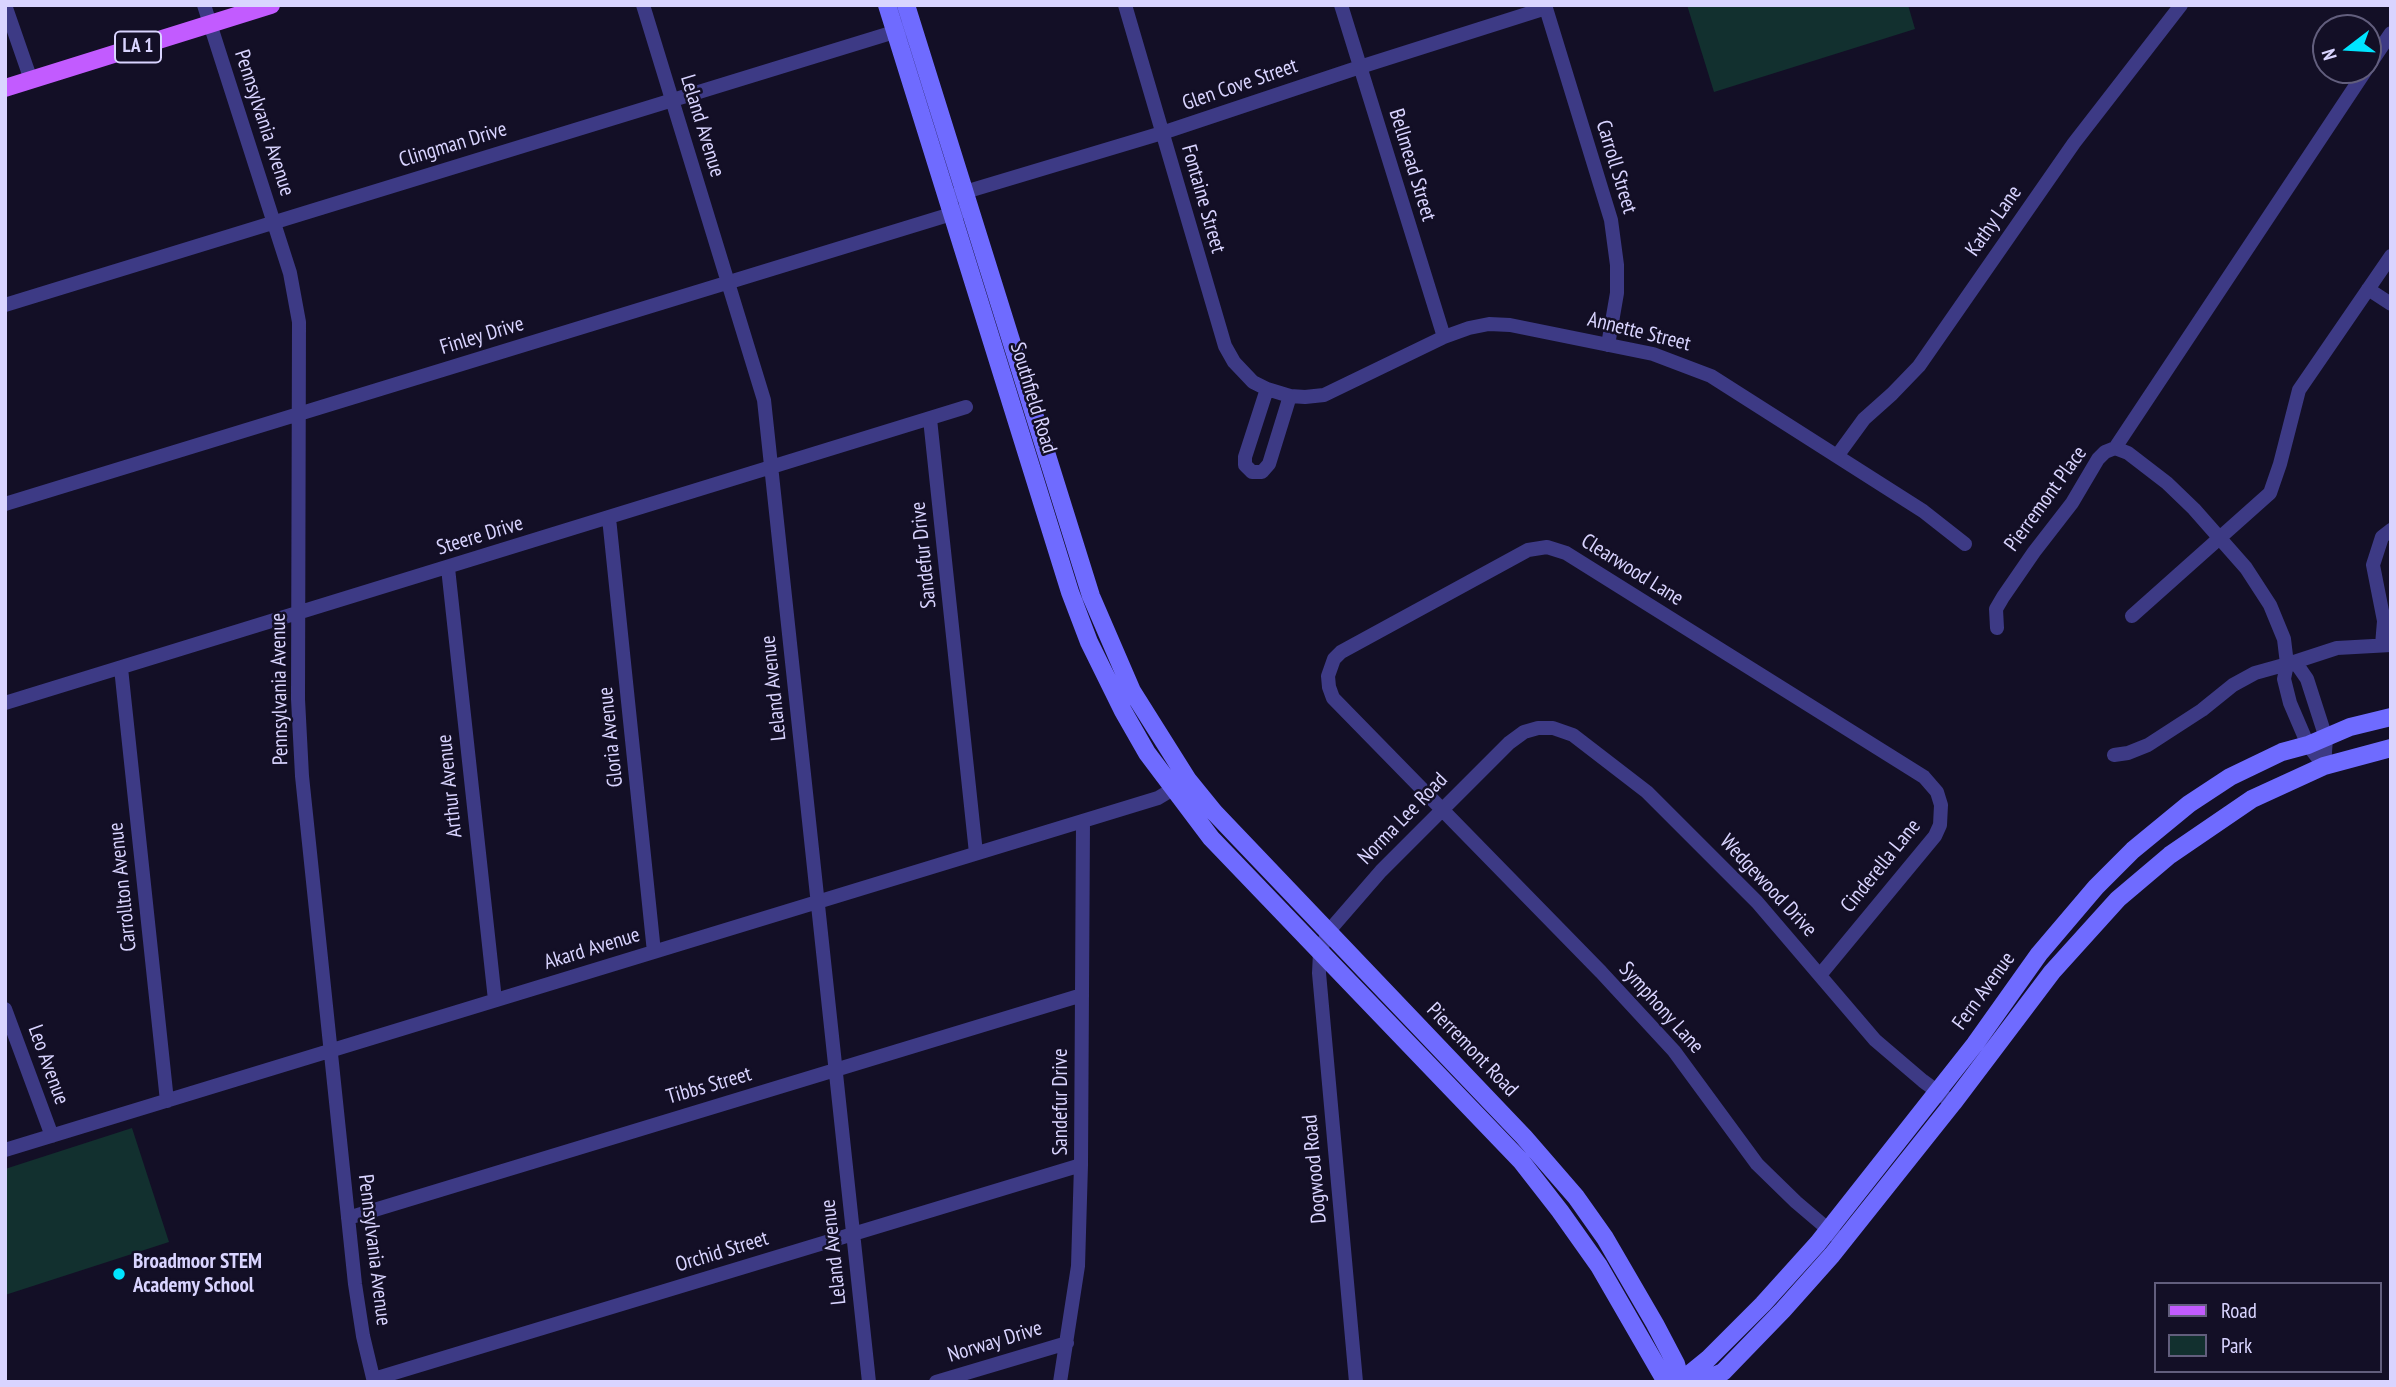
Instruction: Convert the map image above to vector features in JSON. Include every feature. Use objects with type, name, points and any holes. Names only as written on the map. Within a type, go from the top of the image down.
[{"type":"main road","name":"LA 1","points":[[5,88],[271,5]]},
{"type":"main road","name":"Southfield Road","points":[[887,5],[1077,612],[1109,662]]},
{"type":"main road","name":"Southfield Road","points":[[906,5],[1065,511],[1123,711],[1180,784]]},
{"type":"main road","points":[[1009,397],[1027,391]]},
{"type":"main road","points":[[1047,517],[1065,511]]},
{"type":"main road","name":"Fern Avenue","points":[[1680,1382],[1723,1372],[1783,1310],[1937,1092],[2003,1007],[2039,954],[2096,887],[2133,850],[2189,804],[2230,777],[2282,752],[2308,745],[2362,723],[2391,717]]},
{"type":"main road","name":"Fern Avenue","points":[[1836,1235],[1953,1103],[2052,972],[2118,899],[2170,855],[2234,809],[2324,766],[2391,748]]},
{"type":"main road","name":"Pierremont Road","points":[[1180,784],[1221,820],[1374,980],[1517,1143],[1599,1266],[1665,1382]]},
{"type":"main road","name":"Pierremont Road","points":[[1180,784],[1211,838],[1361,995],[1517,1143],[1550,1165],[1605,1238],[1656,1324],[1676,1364],[1680,1382]]},
{"type":"main road","points":[[1361,995],[1374,980]]},
{"type":"street","points":[[5,5],[31,80]]},
{"type":"street","name":"Pennsylvania Avenue","points":[[204,5],[290,273],[299,322],[298,699],[302,776],[348,1218],[359,1310],[374,1380]]},
{"type":"street","name":"Leland Avenue","points":[[643,5],[765,400],[869,1382]]},
{"type":"street","name":"Fontaine Street","points":[[1125,5],[1225,346],[1240,369],[1253,382],[1267,389]]},
{"type":"street","name":"Bellmead Street","points":[[1341,5],[1444,337]]},
{"type":"street","name":"Kathy Lane","points":[[1837,456],[1864,419],[1919,366],[2074,143],[2181,5]]},
{"type":"street","name":"Glen Cove Street","points":[[949,206],[1545,7]]},
{"type":"street","name":"Carroll Street","points":[[1545,7],[1611,220],[1617,265],[1617,293],[1608,345]]},
{"type":"street","name":"Clingman Drive","points":[[5,305],[913,26]]},
{"type":"street","points":[[2115,448],[2356,84]]},
{"type":"street","name":"Finley Drive","points":[[5,505],[728,282],[949,206]]},
{"type":"street","points":[[2132,616],[2270,493],[2299,390],[2391,256]]},
{"type":"street","points":[[2368,289],[2391,304]]},
{"type":"street","name":"Annette Street","points":[[1267,389],[1290,396],[1315,396],[1340,388],[1444,337],[1489,324],[1510,325],[1668,358],[1697,369],[1837,456],[1923,511],[1965,544]]},
{"type":"street","points":[[1267,389],[1245,457],[1245,465],[1252,472],[1262,472],[1269,464],[1290,396]]},
{"type":"street","name":"Steere Drive","points":[[5,703],[967,407]]},
{"type":"street","name":"Sandefur Drive","points":[[930,418],[976,853]]},
{"type":"street","name":"Pierremont Place","points":[[1997,628],[1996,609],[2016,577],[2072,503],[2098,459],[2115,448],[2128,453],[2167,483],[2219,538],[2246,568],[2270,605],[2284,639],[2287,664],[2284,678],[2290,703],[2308,745],[2324,766]]},
{"type":"street","name":"Gloria Avenue","points":[[609,518],[654,952]]},
{"type":"street","points":[[2114,755],[2148,745],[2202,710],[2233,685],[2255,673],[2336,648],[2387,645],[2373,565],[2382,537],[2391,530]]},
{"type":"street","name":"Clearwood Lane","points":[[1441,809],[1333,698],[1328,676],[1331,664],[1341,652],[1528,550],[1547,547],[1566,553],[1924,777],[1937,792],[1941,812]]},
{"type":"street","name":"Arthur Avenue","points":[[448,568],[495,1000]]},
{"type":"street","points":[[2287,664],[2298,666],[2307,679],[2326,738],[2324,766]]},
{"type":"street","name":"Carrollton Avenue","points":[[121,668],[167,1101]]},
{"type":"street","name":"Wedgewood Drive","points":[[1532,730],[1553,728],[1573,734],[1625,774],[1731,874],[1875,1040],[1953,1103]]},
{"type":"street","name":"Norma Lee Road","points":[[1320,952],[1328,932],[1381,871],[1509,743],[1532,730]]},
{"type":"street","name":"Akard Avenue","points":[[5,1150],[1158,798],[1180,784]]},
{"type":"street","name":"Symphony Lane","points":[[1441,809],[1674,1051],[1757,1164],[1796,1202],[1836,1235]]},
{"type":"street","name":"Cinderella Lane","points":[[1820,975],[1935,836],[1940,825],[1941,812]]},
{"type":"street","name":"Sandefur Drive","points":[[1060,1382],[1078,1266],[1083,821]]},
{"type":"street","name":"Dogwood Road","points":[[1320,952],[1321,1000],[1356,1382]]},
{"type":"street","name":"Tibbs Street","points":[[348,1218],[1082,995]]},
{"type":"street","name":"Leo Avenue","points":[[5,1009],[52,1136]]},
{"type":"street","name":"Orchid Street","points":[[374,1380],[1081,1165]]},
{"type":"street","name":"Norway Drive","points":[[936,1382],[1067,1343]]},
{"type":"green space","points":[[1687,5],[1908,5],[1915,29],[1714,92]]},
{"type":"green space","points":[[132,1128],[169,1242],[5,1295],[5,1169]]},
{"type":"place","name":"Broadmoor STEM Academy School","points":[[119,1274]]}]
